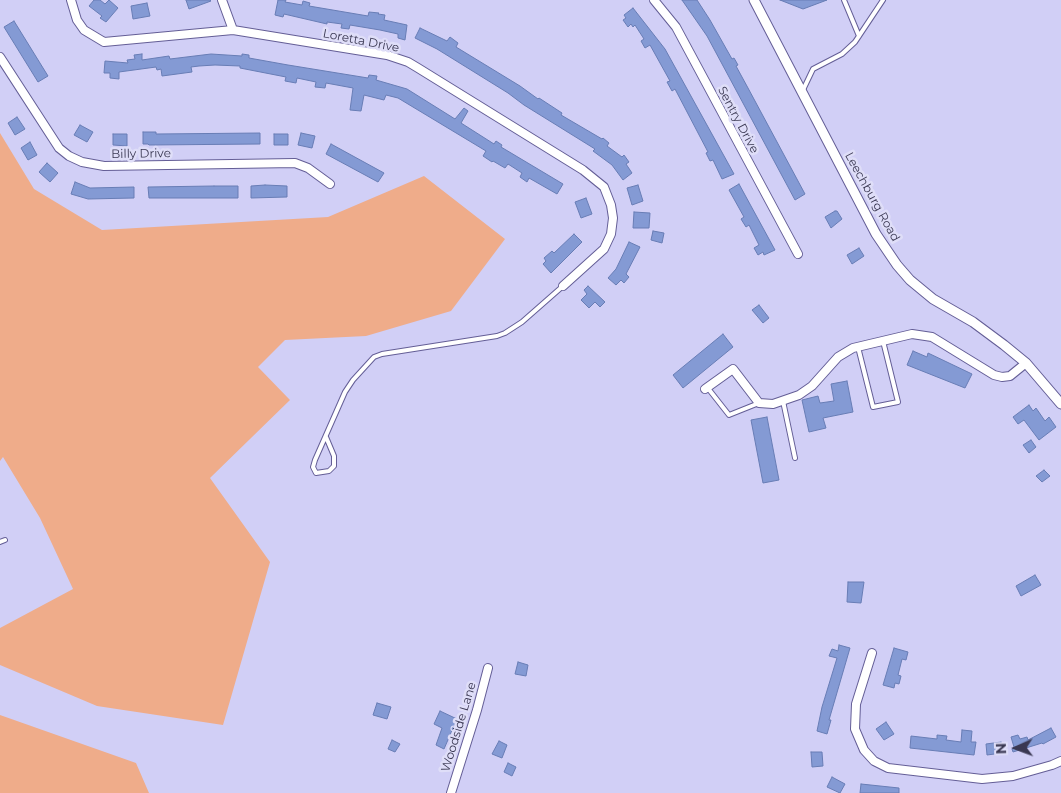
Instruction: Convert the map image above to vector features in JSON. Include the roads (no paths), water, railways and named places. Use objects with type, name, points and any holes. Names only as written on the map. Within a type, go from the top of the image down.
[{"type":"street","name":"Loretta Drive","points":[[71,0],[77,20],[84,30],[104,42],[233,30],[387,55],[408,62],[583,170],[604,187],[611,205],[613,218],[611,234],[604,249],[563,286]]},
{"type":"street","points":[[222,0],[233,30]]},
{"type":"street","name":"Sentry Drive","points":[[654,0],[676,27],[798,254]]},
{"type":"street","name":"Leechburg Road","points":[[754,0],[876,234],[897,265],[910,280],[933,299],[973,322],[1026,363],[1061,404]]},
{"type":"street","name":"Billy Drive","points":[[0,57],[59,148],[69,156],[82,162],[104,166],[295,163],[308,168],[330,184]]},
{"type":"street","points":[[706,388],[733,369],[759,403],[773,404],[798,395],[812,386],[838,357],[853,348],[912,334],[932,337],[1002,378],[1010,376],[1026,363]]},
{"type":"street","points":[[872,653],[856,704],[855,730],[864,750],[874,761],[888,768],[982,779],[1013,776],[1052,766],[1061,761]]},
{"type":"street","name":"Woodside Lane","points":[[451,793],[488,668]]},
{"type":"lane","points":[[844,0],[859,36]]},
{"type":"lane","points":[[802,92],[814,69],[842,54],[855,42],[883,0]]},
{"type":"lane","points":[[326,437],[334,456],[334,466],[329,471],[316,472],[313,468],[314,460],[345,392],[374,357],[382,354],[497,336],[505,333],[522,322],[563,286]]},
{"type":"lane","points":[[858,347],[873,408],[898,402],[883,341]]},
{"type":"lane","points":[[706,388],[729,415],[759,403]]},
{"type":"lane","points":[[783,400],[795,458]]}]
